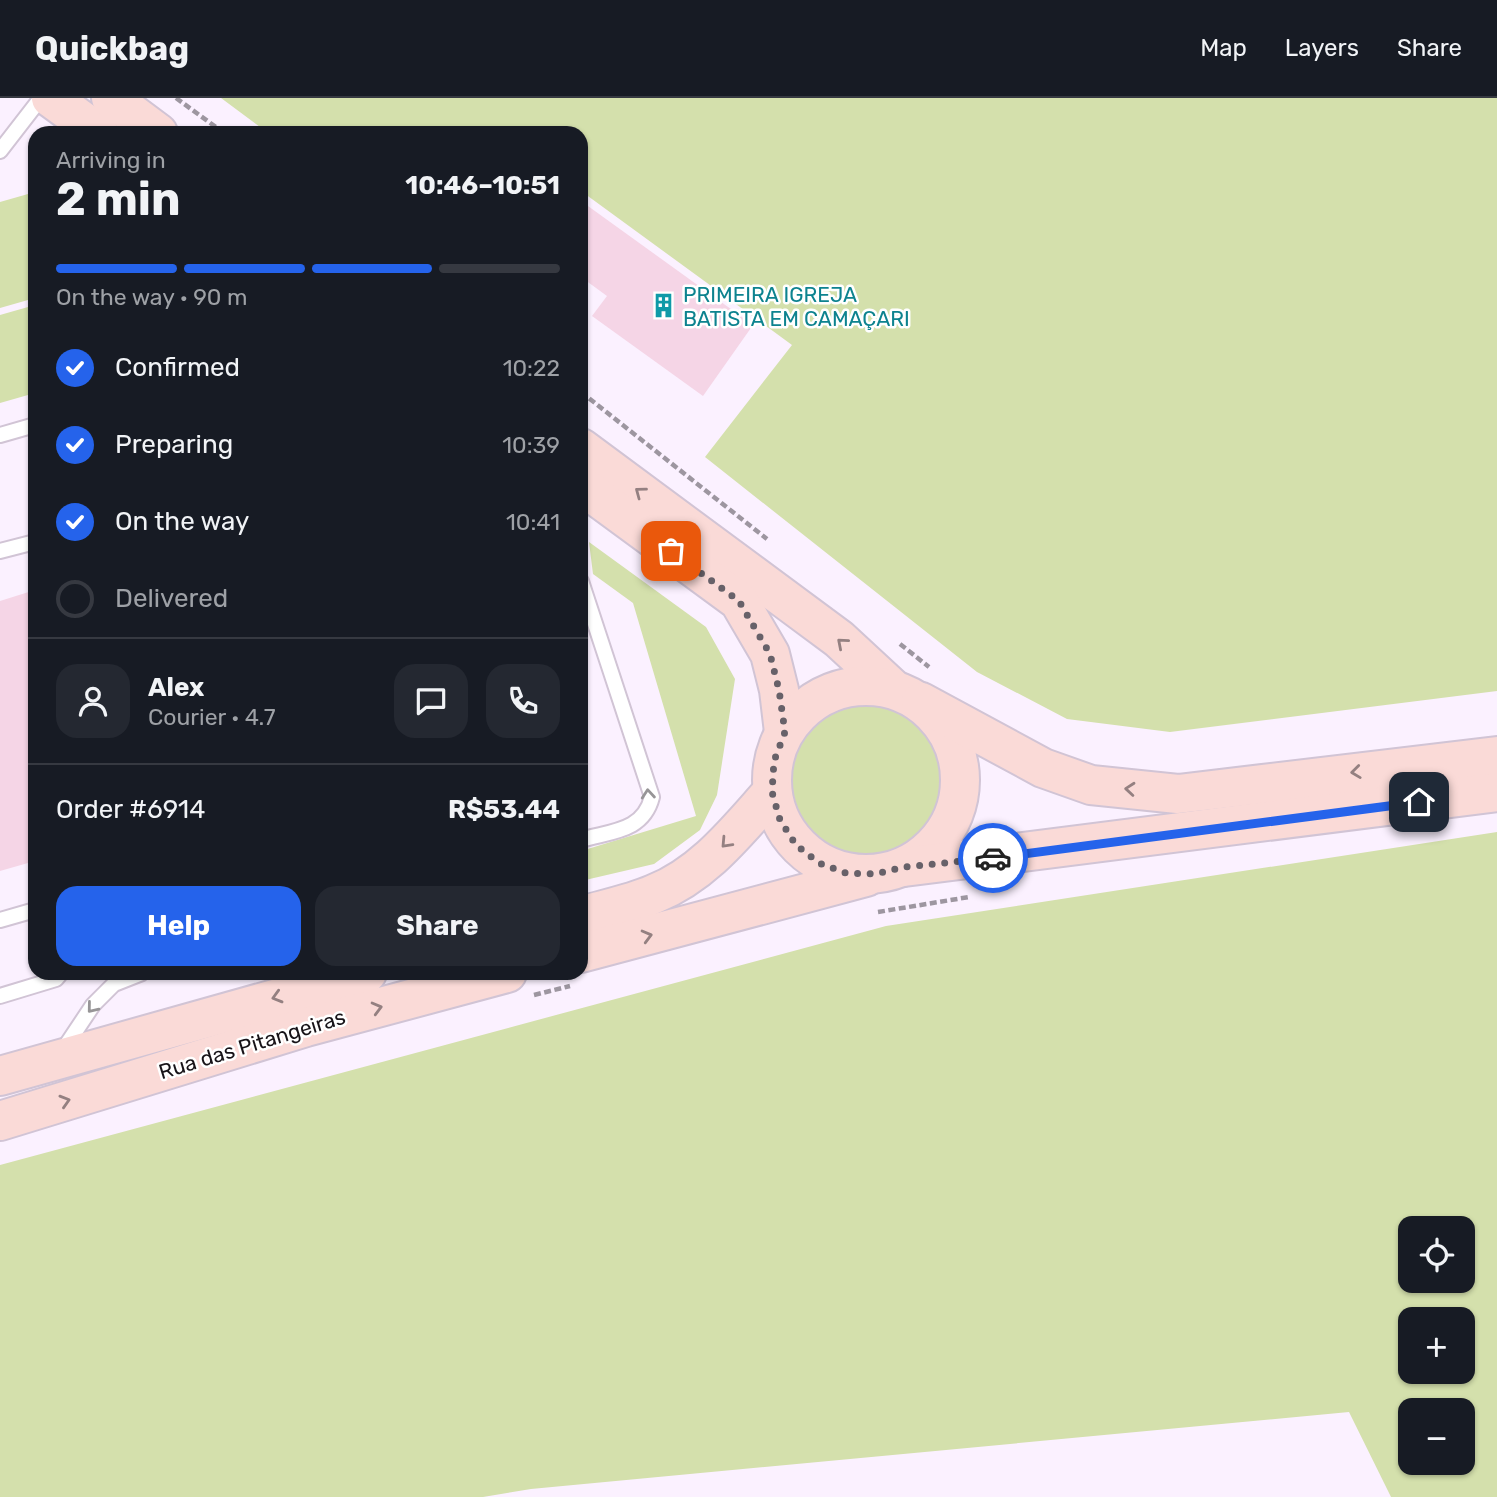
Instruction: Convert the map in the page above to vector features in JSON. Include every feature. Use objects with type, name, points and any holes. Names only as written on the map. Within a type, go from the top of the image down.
[{"type":"street","points":[[51,98],[89,126]]},
{"type":"street","points":[[111,98],[149,126]]},
{"type":"street","points":[[588,453],[839,639],[1043,768],[1091,785],[1165,793],[1497,756]]},
{"type":"street","points":[[588,490],[739,601],[770,654],[785,732]]},
{"type":"street","points":[[588,966],[890,871],[928,852],[946,830],[958,804],[960,775],[955,747],[942,722],[916,688],[862,685],[831,691],[804,708],[785,732],[774,761],[772,792],[780,820],[796,845],[819,863],[846,873],[890,871],[1497,792]]},
{"type":"street","points":[[588,914],[655,894],[696,870],[721,849],[772,792]]},
{"type":"street","name":"Rua das Pitangeiras","points":[[0,1076],[342,980]]},
{"type":"street","name":"Rua das Pitangeiras","points":[[0,1121],[306,1027],[515,985]]},
{"type":"lane","points":[[0,151],[40,98]]},
{"type":"lane","points":[[0,435],[28,427]]},
{"type":"lane","points":[[0,551],[28,544]]},
{"type":"lane","points":[[588,602],[652,797],[649,809],[639,823],[588,838]]},
{"type":"lane","points":[[0,920],[28,912]]},
{"type":"lane","points":[[0,996],[53,980]]},
{"type":"lane","points":[[57,1059],[100,998],[114,984],[124,980]]},
{"type":"path","points":[[176,98],[214,126]]},
{"type":"path","points":[[588,398],[778,548]]},
{"type":"path","points":[[893,639],[916,688]]},
{"type":"path","points":[[866,914],[977,895]]},
{"type":"path","points":[[515,985],[535,980]]},
{"type":"green space","points":[[221,98],[1497,98],[1497,691],[1170,732],[1067,719],[977,672],[705,457],[792,345],[588,196],[588,126],[259,126]]},
{"type":"green space","points":[[28,194],[28,300],[0,308],[0,202]]},
{"type":"green space","points":[[28,307],[28,395],[0,403],[0,315]]},
{"type":"green space","points":[[589,542],[706,627],[735,679],[717,795],[700,830],[654,864],[588,879],[588,849],[696,816],[633,603],[593,574]]},
{"type":"green space","points":[[867,694],[899,700],[926,719],[945,746],[951,778],[945,810],[926,837],[899,856],[867,862],[835,856],[808,837],[789,810],[783,778],[789,746],[808,719],[835,700]]},
{"type":"green space","points":[[1497,832],[1497,1497],[1391,1497],[1349,1412],[531,1489],[483,1497],[0,1497],[0,1165],[886,926]]},
{"type":"building","name":"PRIMEIRA IGREJA BATISTA EM CAMAÇARI","points":[[588,206],[753,325],[703,396],[592,316],[607,296],[588,282]]},
{"type":"building","points":[[28,592],[28,863],[0,871],[0,601]]},
{"type":"way so far","points":[[671,551],[739,601],[770,654],[785,732],[774,761],[772,792],[780,820],[796,845],[819,863],[846,873],[876,874],[904,867],[993,858]]},
{"type":"place","name":"PRIMEIRA IGREJA BATISTA EM CAMAÇARI","points":[[663,306]]},
{"type":"route","points":[[993,858],[1419,802]]}]
